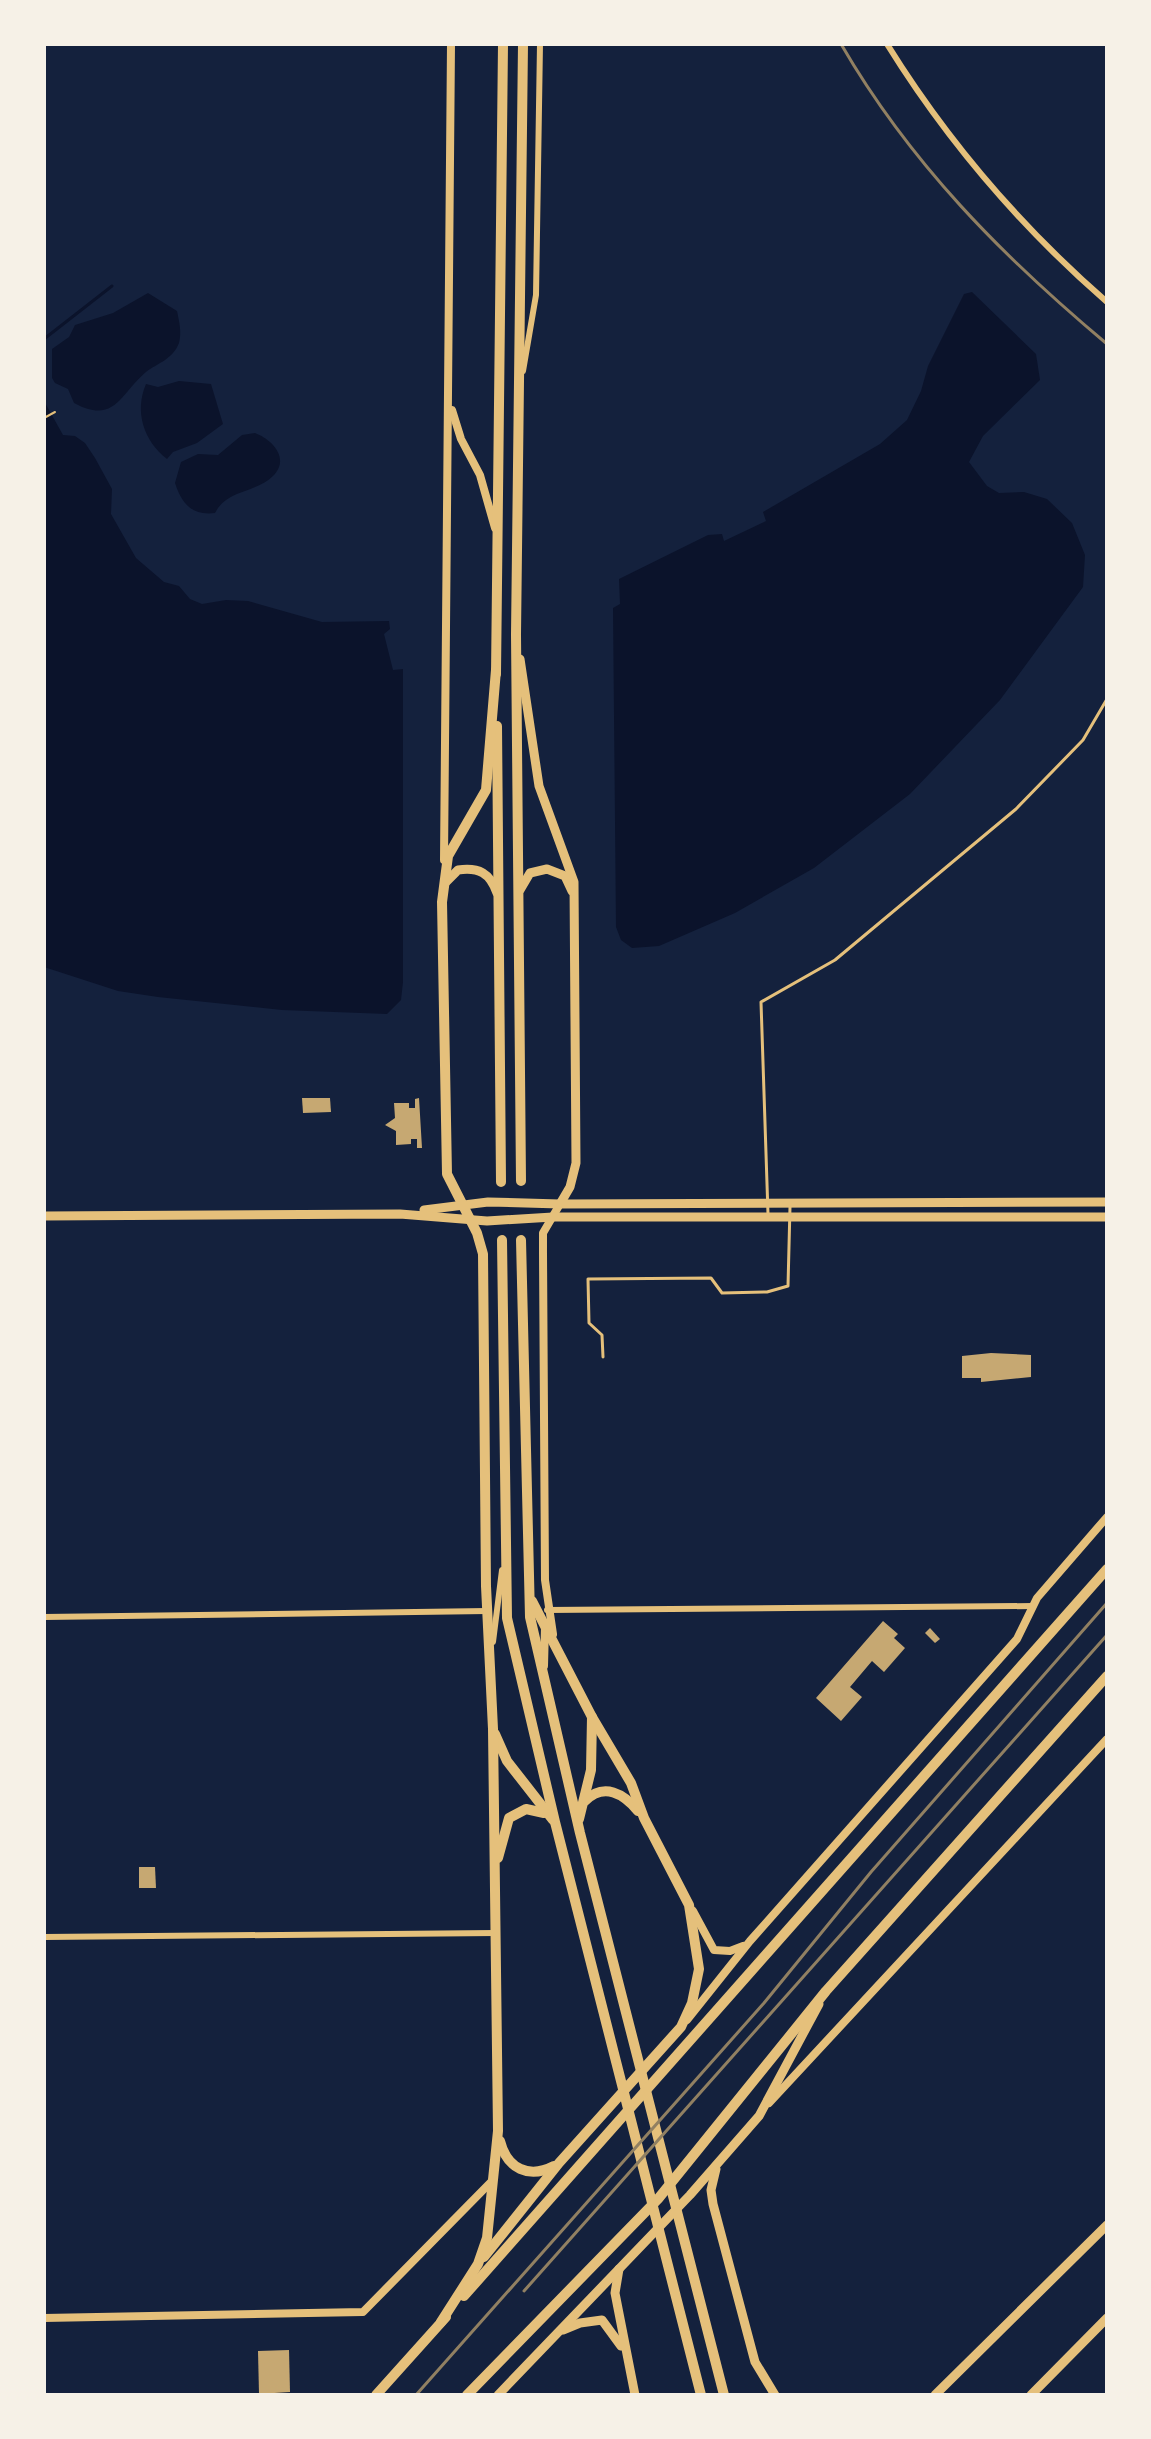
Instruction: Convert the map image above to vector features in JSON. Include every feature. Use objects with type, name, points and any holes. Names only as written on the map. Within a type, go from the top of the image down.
[{"type":"main road","points":[[501,1182],[496,670],[503,44]]},
{"type":"main road","points":[[521,1181],[516,635],[523,44]]},
{"type":"main road","points":[[516,635],[539,786],[550,822],[571,870],[575,906],[576,1163],[570,1187],[560,1204]]},
{"type":"main road","points":[[478,2264],[492,2214],[498,2131],[483,1254],[477,1233],[447,1174],[444,885],[448,856],[486,790],[496,670]]},
{"type":"main road","points":[[444,885],[458,870],[477,869],[491,880],[499,901]]},
{"type":"main road","points":[[518,901],[524,879],[537,870],[547,869],[565,876],[575,906]]},
{"type":"main road","points":[[400,1214],[488,1202],[528,1201],[560,1204],[1107,1202]]},
{"type":"main road","points":[[44,1216],[400,1214],[487,1221],[528,1221],[553,1217],[1107,1217]]},
{"type":"main road","points":[[502,1240],[504,1555],[509,1627],[555,1822],[701,2392]]},
{"type":"main road","points":[[521,1240],[527,1588],[545,1686],[580,1833],[724,2395]]},
{"type":"main road","points":[[376,2395],[1107,1569]]},
{"type":"main road","points":[[441,2322],[478,2264],[559,2163],[681,2027],[692,2003],[699,1969],[689,1905],[644,1818],[631,1783],[592,1717],[558,1646],[545,1630],[527,1588]]},
{"type":"main road","points":[[467,2395],[658,2199],[826,1991],[1107,1676]]},
{"type":"main road","points":[[580,1833],[582,1806],[591,1770],[592,1717]]},
{"type":"main road","points":[[493,1729],[507,1761],[555,1822]]},
{"type":"main road","points":[[582,1806],[595,1793],[611,1791],[627,1798],[644,1818]]},
{"type":"main road","points":[[496,1874],[509,1818],[517,1812],[535,1809],[555,1822]]},
{"type":"main road","points":[[498,2395],[717,2166],[768,2103],[826,1991]]},
{"type":"main road","points":[[498,2131],[506,2157],[516,2169],[541,2172],[559,2163]]},
{"type":"main road","points":[[717,2166],[713,2178],[713,2204],[755,2362],[775,2395]]},
{"type":"main road","points":[[690,2195],[700,2194],[713,2204]]},
{"type":"main road","points":[[935,2395],[1107,2225]]},
{"type":"main road","points":[[623,2261],[615,2279],[615,2293],[623,2351],[635,2395]]},
{"type":"main road","points":[[1031,2395],[1107,2318]]},
{"type":"main road","points":[[560,2331],[580,2323],[602,2320],[610,2327],[623,2351]]},
{"type":"street","points":[[444,885],[451,44]]},
{"type":"street","points":[[520,382],[533,328],[536,295],[540,44]]},
{"type":"street","points":[[887,44],[921,99],[980,171],[1066,264],[1107,302]]},
{"type":"street","points":[[448,386],[453,417],[484,487],[497,539]]},
{"type":"street","points":[[545,1686],[543,1233],[560,1204]]},
{"type":"street","points":[[681,2027],[750,1941],[1017,1639],[1033,1606],[1107,1517]]},
{"type":"street","points":[[490,1663],[504,1555]]},
{"type":"street","points":[[547,1610],[1033,1606]]},
{"type":"street","points":[[547,1610],[558,1646]]},
{"type":"street","points":[[44,1617],[487,1611]]},
{"type":"street","points":[[768,2103],[1107,1739]]},
{"type":"street","points":[[689,1905],[714,1950],[730,1951],[750,1941]]},
{"type":"street","points":[[44,1937],[496,1933]]},
{"type":"street","points":[[44,2318],[363,2312],[496,2177]]},
{"type":"lane","points":[[768,1216],[761,1002],[835,960],[1016,809],[1083,740],[1107,699]]},
{"type":"lane","points":[[603,1357],[602,1335],[589,1323],[588,1279],[711,1278],[722,1293],[767,1292],[788,1286],[790,1203]]},
{"type":"path","points":[[44,418],[55,412]]},
{"type":"water","points":[[972,292],[1036,354],[1040,380],[983,436],[969,462],[987,486],[999,493],[1024,492],[1047,499],[1072,523],[1085,555],[1083,587],[1000,700],[910,794],[814,868],[735,913],[659,946],[632,948],[621,940],[616,927],[613,608],[620,604],[619,579],[708,535],[722,534],[724,541],[766,521],[763,512],[880,444],[907,420],[921,391],[928,366],[964,294]]},
{"type":"water","points":[[148,293],[177,311],[180,335],[176,348],[108,409],[99,411],[74,403],[68,389],[55,383],[52,378],[52,349],[69,337],[75,325],[113,313]]},
{"type":"water","points":[[179,381],[211,384],[223,424],[197,443],[173,452],[167,459],[147,435],[141,405],[146,384],[158,387]]},
{"type":"water","points":[[44,401],[63,435],[75,436],[85,443],[95,458],[112,489],[111,514],[136,558],[164,582],[179,586],[190,599],[202,604],[226,600],[248,601],[322,622],[389,621],[390,629],[384,634],[393,670],[403,669],[403,982],[401,1000],[387,1014],[282,1010],[158,997],[118,991],[44,967]]},
{"type":"water","points":[[255,433],[277,450],[280,463],[273,476],[227,499],[215,513],[200,513],[189,507],[175,483],[181,462],[198,454],[218,455],[242,435]]},
{"type":"building","points":[[302,1098],[330,1098],[331,1112],[303,1113]]},
{"type":"building","points":[[419,1098],[422,1148],[417,1148],[417,1139],[411,1139],[411,1144],[396,1145],[396,1131],[385,1125],[395,1118],[394,1103],[409,1103],[409,1108],[415,1108],[415,1099]]},
{"type":"building","points":[[991,1353],[1031,1355],[1031,1377],[981,1382],[981,1378],[962,1378],[962,1356]]},
{"type":"building","points":[[883,1621],[898,1634],[894,1638],[905,1648],[884,1672],[872,1661],[850,1687],[862,1697],[841,1721],[816,1698]]},
{"type":"building","points":[[930,1628],[940,1639],[935,1643],[925,1633]]},
{"type":"building","points":[[139,1867],[155,1867],[156,1888],[139,1888]]},
{"type":"building","points":[[289,2350],[290,2392],[259,2394],[258,2351]]},
{"type":"waterway","points":[[44,339],[112,286]]},
{"type":"railway","points":[[841,44],[897,129],[960,206],[1031,277],[1107,344]]},
{"type":"railway","points":[[416,2395],[764,2003],[871,1872],[1107,1603]]},
{"type":"railway","points":[[524,2291],[1107,1635]]}]
